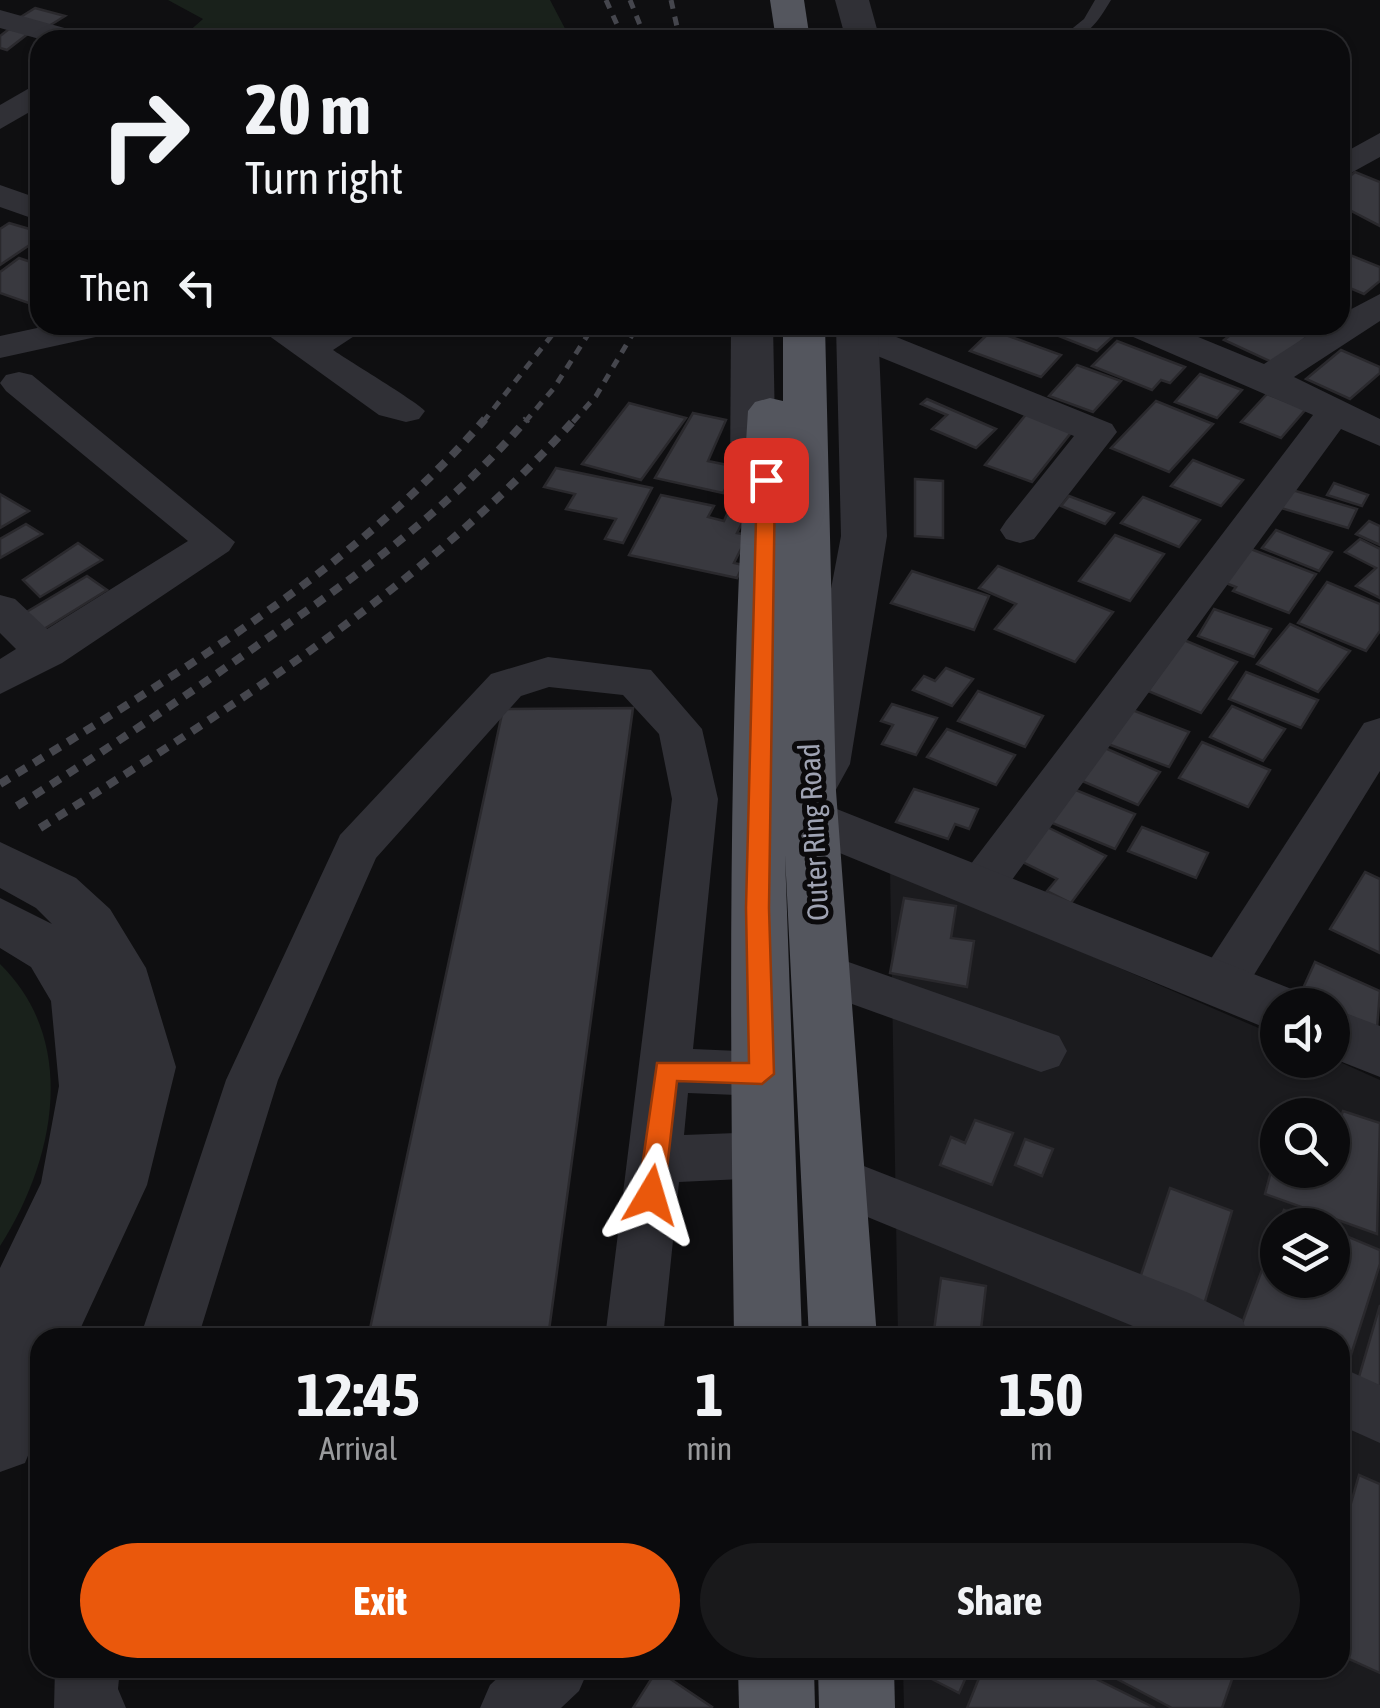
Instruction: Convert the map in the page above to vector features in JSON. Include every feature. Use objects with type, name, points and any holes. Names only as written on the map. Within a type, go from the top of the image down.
[{"type":"highway","points":[[787,0],[792,30]]},
{"type":"highway","points":[[810,0],[814,30]]},
{"type":"highway","name":"Outer Ring Road","points":[[775,335],[764,518],[793,802],[820,972],[842,1328]]},
{"type":"highway","name":"Outer Ring Road","points":[[768,1328],[762,1074],[838,335]]},
{"type":"highway","points":[[776,1678],[777,1708]]},
{"type":"highway","points":[[856,1678],[857,1708]]},
{"type":"street","points":[[852,0],[860,30]]},
{"type":"street","points":[[0,19],[40,30]]},
{"type":"street","points":[[0,121],[30,98]]},
{"type":"street","points":[[0,121],[30,111]]},
{"type":"street","points":[[1350,136],[1380,133]]},
{"type":"street","points":[[1350,162],[1380,143]]},
{"type":"street","points":[[0,195],[30,206]]},
{"type":"street","points":[[1350,324],[1380,305]]},
{"type":"street","points":[[0,323],[30,334]]},
{"type":"street","points":[[32,335],[40,338]]},
{"type":"street","points":[[0,347],[54,335]]},
{"type":"street","points":[[286,335],[392,407],[406,412]]},
{"type":"street","points":[[308,350],[335,335]]},
{"type":"street","points":[[752,335],[751,745],[793,802],[981,886],[1260,1002]]},
{"type":"street","points":[[856,335],[1098,432],[1020,530]]},
{"type":"street","points":[[1161,335],[1266,378],[1380,434]]},
{"type":"street","points":[[1266,378],[1333,335]]},
{"type":"street","points":[[0,679],[48,653],[215,542],[19,383]]},
{"type":"street","points":[[981,886],[1333,414]]},
{"type":"street","points":[[0,608],[48,653]]},
{"type":"street","points":[[172,1328],[252,1080],[358,848],[506,685],[548,672],[636,680],[680,729],[695,799],[635,1328]]},
{"type":"street","points":[[1221,986],[1380,734]]},
{"type":"street","points":[[0,862],[56,893],[90,925],[117,968],[146,1067],[115,1185],[47,1328]]},
{"type":"street","points":[[0,920],[51,951],[80,999],[89,1086],[74,1184],[0,1338]]},
{"type":"street","points":[[820,972],[1041,1051]]},
{"type":"street","points":[[1350,1040],[1380,1052]]},
{"type":"street","points":[[666,1070],[762,1074]]},
{"type":"street","points":[[655,1160],[763,1155]]},
{"type":"street","points":[[833,1178],[1197,1328]]},
{"type":"street","points":[[0,1439],[30,1367]]},
{"type":"street","points":[[1350,1400],[1380,1415]]},
{"type":"street","points":[[87,1678],[84,1701],[92,1708]]},
{"type":"street","points":[[513,1708],[545,1678]]},
{"type":"lane","points":[[1079,30],[1090,22],[1103,0]]},
{"type":"shaded area","points":[[168,0],[550,0],[566,30],[190,30],[203,19]]},
{"type":"shaded area","points":[[890,869],[1260,1029],[1260,1078],[1350,1078],[1350,1067],[1380,1080],[1380,1708],[904,1708],[903,1678],[1350,1678],[1350,1328],[898,1328]]},
{"type":"shaded area","points":[[0,964],[25,995],[41,1029],[49,1065],[50,1103],[34,1177],[0,1246]]},
{"type":"building","points":[[35,8],[65,16],[49,26],[19,18]]},
{"type":"building","points":[[9,29],[29,33],[7,50],[0,48],[0,36]]},
{"type":"building","points":[[1355,172],[1380,182],[1380,226],[1350,210],[1350,176]]},
{"type":"building","points":[[9,223],[30,229],[30,245],[0,265],[0,229]]},
{"type":"building","points":[[1350,255],[1380,267],[1380,281],[1364,294],[1350,288]]},
{"type":"building","points":[[19,258],[30,262],[30,304],[0,293],[0,272]]},
{"type":"building","points":[[987,335],[1006,335],[1061,355],[1041,377],[970,351]]},
{"type":"building","points":[[1056,335],[1114,335],[1097,351]]},
{"type":"building","points":[[1230,335],[1309,335],[1274,363],[1224,340]]},
{"type":"building","points":[[1117,341],[1185,367],[1170,383],[1161,380],[1152,390],[1092,366]]},
{"type":"building","points":[[1341,350],[1380,367],[1380,373],[1350,399],[1306,379]]},
{"type":"building","points":[[1077,365],[1121,381],[1093,412],[1049,396]]},
{"type":"building","points":[[1200,374],[1242,390],[1217,418],[1175,402]]},
{"type":"building","points":[[1267,394],[1306,409],[1281,438],[1241,422]]},
{"type":"building","points":[[927,399],[996,429],[976,448],[932,429],[947,415],[921,404]]},
{"type":"building","points":[[1156,401],[1213,424],[1169,472],[1111,448]]},
{"type":"building","points":[[629,403],[686,418],[641,480],[582,464]]},
{"type":"building","points":[[1028,412],[1074,429],[1032,482],[985,465]]},
{"type":"building","points":[[693,413],[726,420],[708,461],[737,467],[723,493],[655,478]]},
{"type":"building","points":[[1193,460],[1243,480],[1221,506],[1171,486]]},
{"type":"building","points":[[556,468],[652,488],[623,543],[605,539],[616,519],[566,509],[575,494],[544,487]]},
{"type":"building","points":[[915,479],[943,481],[943,538],[915,536]]},
{"type":"building","points":[[1334,483],[1368,495],[1362,506],[1327,495]]},
{"type":"building","points":[[1289,489],[1357,509],[1348,528],[1281,508]]},
{"type":"building","points":[[0,494],[29,511],[0,528]]},
{"type":"building","points":[[661,495],[714,506],[708,517],[724,521],[731,505],[749,509],[737,533],[748,535],[734,563],[743,565],[737,578],[629,555]]},
{"type":"building","points":[[1069,496],[1114,513],[1105,524],[1061,506]]},
{"type":"building","points":[[1143,497],[1200,520],[1179,547],[1121,523]]},
{"type":"building","points":[[1369,521],[1380,526],[1380,545],[1356,534]]},
{"type":"building","points":[[26,524],[42,534],[0,558],[0,539]]},
{"type":"building","points":[[1276,530],[1332,552],[1319,571],[1262,548]]},
{"type":"building","points":[[1115,535],[1164,554],[1130,601],[1079,581]]},
{"type":"building","points":[[1360,539],[1380,549],[1380,598],[1356,586],[1376,568],[1345,552]]},
{"type":"building","points":[[78,543],[102,560],[40,597],[23,580]]},
{"type":"building","points":[[1243,546],[1316,574],[1289,613],[1233,591],[1236,587],[1218,580]]},
{"type":"building","points":[[998,566],[1113,612],[1075,662],[995,629],[1016,604],[979,588]]},
{"type":"building","points":[[912,571],[989,596],[974,630],[891,603]]},
{"type":"building","points":[[87,576],[107,590],[44,629],[23,614]]},
{"type":"building","points":[[1327,582],[1380,604],[1380,631],[1366,651],[1298,623]]},
{"type":"building","points":[[1214,609],[1271,629],[1254,657],[1198,636]]},
{"type":"building","points":[[1290,624],[1350,651],[1318,692],[1257,664]]},
{"type":"building","points":[[1184,640],[1237,662],[1201,713],[1148,691]]},
{"type":"building","points":[[946,668],[973,679],[952,706],[913,690],[924,676],[935,681]]},
{"type":"building","points":[[1246,672],[1318,700],[1301,728],[1229,699]]},
{"type":"building","points":[[978,691],[1043,716],[1025,747],[958,721]]},
{"type":"building","points":[[892,704],[937,718],[916,755],[882,744],[893,725],[881,721]]},
{"type":"building","points":[[1122,706],[1189,732],[1169,767],[1100,741]]},
{"type":"building","points":[[1232,706],[1285,729],[1263,761],[1210,737]]},
{"type":"building","points":[[633,708],[549,1328],[370,1328],[503,709]]},
{"type":"building","points":[[947,729],[1015,755],[996,785],[927,757]]},
{"type":"building","points":[[1202,742],[1270,770],[1248,807],[1179,778]]},
{"type":"building","points":[[1098,745],[1160,772],[1138,805],[1075,778]]},
{"type":"building","points":[[1061,784],[1135,814],[1115,849],[1040,818]]},
{"type":"building","points":[[914,789],[978,809],[969,829],[955,824],[948,839],[896,822]]},
{"type":"building","points":[[1039,823],[1106,856],[1071,903],[1047,891],[1057,879],[1012,857]]},
{"type":"building","points":[[1142,827],[1208,853],[1196,878],[1128,851]]},
{"type":"building","points":[[1365,872],[1380,879],[1380,953],[1330,929]]},
{"type":"building","points":[[904,898],[956,906],[951,938],[974,941],[967,987],[890,973]]},
{"type":"building","points":[[1315,962],[1380,991],[1377,1028],[1350,1016],[1350,988],[1303,988]]},
{"type":"building","points":[[1350,1113],[1380,1123],[1377,1234],[1350,1224],[1350,1208],[1304,1208],[1265,1194],[1267,1188],[1350,1188]]},
{"type":"building","points":[[975,1120],[1013,1133],[992,1185],[940,1165],[951,1137],[965,1143]]},
{"type":"building","points":[[1025,1139],[1053,1149],[1042,1176],[1015,1165]]},
{"type":"building","points":[[1170,1188],[1232,1211],[1203,1308],[1138,1284]]},
{"type":"building","points":[[1350,1238],[1380,1250],[1380,1264],[1350,1358],[1350,1328],[1240,1328],[1260,1275],[1260,1298],[1350,1298]]},
{"type":"building","points":[[941,1278],[986,1286],[981,1328],[934,1328]]},
{"type":"building","points":[[1380,1305],[1380,1405],[1354,1394]]},
{"type":"building","points":[[1359,1475],[1380,1484],[1380,1673],[1350,1660],[1350,1507]]},
{"type":"building","points":[[652,1678],[669,1678],[712,1707],[711,1708],[633,1708]]},
{"type":"building","points":[[930,1678],[966,1678],[959,1693]]},
{"type":"building","points":[[979,1678],[1094,1678],[1155,1708],[967,1708]]},
{"type":"building","points":[[1115,1678],[1232,1678],[1222,1708],[1172,1708]]},
{"type":"railway","points":[[606,0],[620,30]]},
{"type":"railway","points":[[630,0],[642,30]]},
{"type":"railway","points":[[671,0],[678,30]]},
{"type":"railway","points":[[483,422],[552,335]]},
{"type":"railway","points":[[525,422],[554,388],[588,335]]},
{"type":"railway","points":[[573,422],[596,396],[632,335]]},
{"type":"railway","points":[[0,784],[193,662],[318,574],[377,526],[485,419]]},
{"type":"railway","points":[[17,806],[173,704],[370,564],[436,510],[527,419]]},
{"type":"railway","points":[[40,828],[253,690],[389,591],[516,480],[575,419]]},
{"type":"route","points":[[651,1195],[666,1070],[762,1074],[758,908],[766,480]]}]
